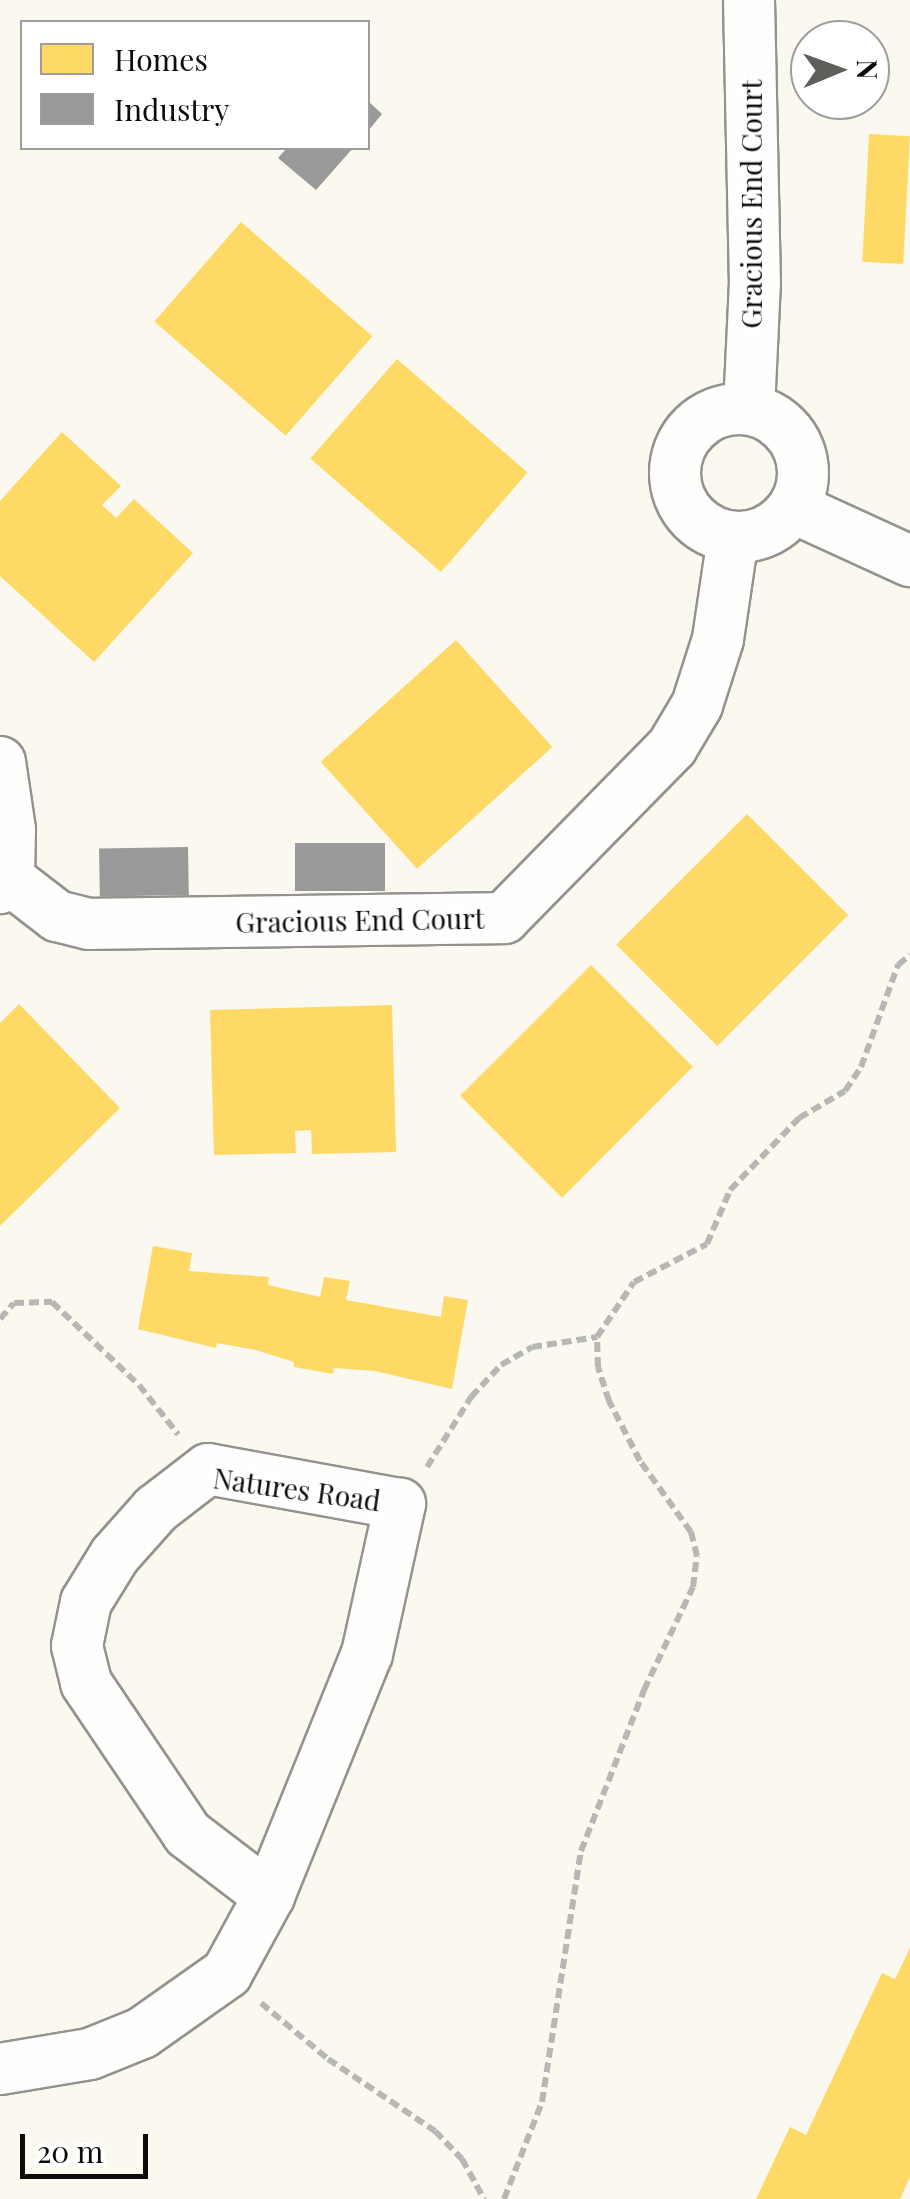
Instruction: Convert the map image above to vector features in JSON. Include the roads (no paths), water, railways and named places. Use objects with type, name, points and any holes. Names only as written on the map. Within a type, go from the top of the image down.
[{"type":"street","name":"Gracious End Court","points":[[748,0],[755,282],[749,408]]},
{"type":"street","points":[[749,408],[784,426],[799,448],[804,471],[794,508],[759,535],[733,538],[692,518],[679,496],[674,468],[683,441],[700,422],[749,408]]},
{"type":"street","points":[[794,508],[910,561]]},
{"type":"street","name":"Gracious End Court","points":[[0,762],[10,830],[5,883],[56,916],[89,924],[504,918],[672,747],[697,706],[718,639],[733,538]]},
{"type":"street","name":"Natures Road","points":[[0,2069],[76,2058],[142,2033],[226,1973],[269,1896],[367,1654],[400,1504],[208,1470],[156,1509],[115,1555],[86,1602],[77,1646],[86,1683],[188,1834],[269,1896]]}]
